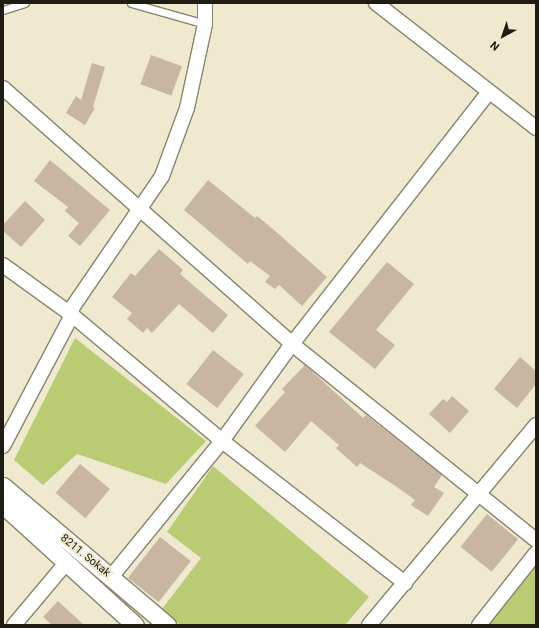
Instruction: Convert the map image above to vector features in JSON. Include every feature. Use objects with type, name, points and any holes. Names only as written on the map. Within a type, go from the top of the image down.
[{"type":"street","points":[[3,446],[72,315],[72,308],[162,176],[187,108],[205,24],[205,3]]},
{"type":"street","points":[[376,3],[536,128]]},
{"type":"street","points":[[3,88],[292,344],[536,540]]},
{"type":"street","points":[[111,577],[222,441],[292,344],[489,92]]},
{"type":"street","points":[[3,265],[72,315],[222,441],[405,582]]},
{"type":"street","points":[[369,625],[536,425]]},
{"type":"street","name":"8211. Sokak","points":[[3,486],[167,625]]},
{"type":"street","points":[[3,505],[135,625]]},
{"type":"street","points":[[479,625],[536,554]]},
{"type":"street","points":[[14,625],[66,563]]},
{"type":"lane","points":[[3,10],[25,3]]},
{"type":"lane","points":[[130,3],[205,24]]},
{"type":"green space","points":[[75,338],[206,441],[166,484],[77,454],[43,485],[14,460]]},
{"type":"green space","points":[[213,466],[369,597],[345,625],[180,625],[162,609],[201,558],[167,532]]},
{"type":"green space","points":[[536,563],[536,625],[489,625]]},
{"type":"building","points":[[151,55],[182,66],[171,95],[140,84]]},
{"type":"building","points":[[92,63],[105,67],[93,107],[95,108],[85,125],[66,113],[76,96],[81,100]]},
{"type":"building","points":[[50,160],[110,210],[80,246],[68,236],[79,223],[65,211],[68,207],[34,181]]},
{"type":"building","points":[[208,180],[255,218],[257,216],[327,277],[302,306],[279,285],[275,289],[265,282],[270,276],[250,261],[248,264],[184,210]]},
{"type":"building","points":[[25,201],[45,220],[21,247],[3,231],[3,225]]},
{"type":"building","points":[[159,249],[183,270],[180,274],[228,315],[213,333],[179,304],[152,333],[147,328],[143,333],[127,319],[132,313],[112,297],[131,273],[135,276]]},
{"type":"building","points":[[387,262],[414,284],[376,330],[395,345],[375,369],[329,332]]},
{"type":"building","points":[[213,350],[244,374],[217,408],[187,384]]},
{"type":"building","points":[[520,357],[536,371],[536,384],[517,408],[494,389]]},
{"type":"building","points":[[305,365],[363,418],[366,415],[442,475],[434,487],[444,493],[428,516],[411,505],[415,500],[397,487],[360,463],[357,467],[336,448],[339,445],[311,421],[285,452],[255,426],[285,392],[282,389]]},
{"type":"building","points":[[452,396],[469,411],[450,433],[429,414],[443,399],[447,402]]},
{"type":"building","points":[[80,464],[110,489],[85,518],[56,493]]},
{"type":"building","points":[[487,514],[518,539],[492,572],[461,547]]},
{"type":"building","points":[[160,537],[191,561],[159,602],[128,578]]},
{"type":"building","points":[[58,601],[84,625],[52,625],[43,617]]}]
